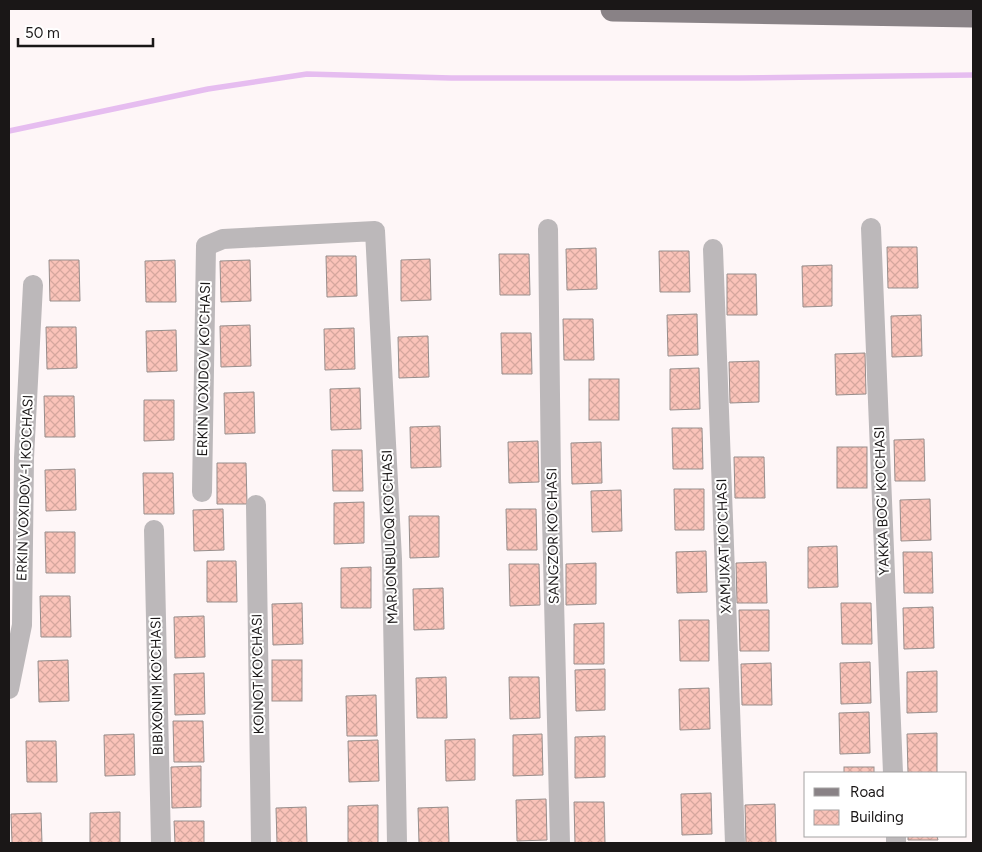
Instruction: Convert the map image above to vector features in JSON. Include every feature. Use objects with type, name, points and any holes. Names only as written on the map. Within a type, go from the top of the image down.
[{"type":"main road","points":[[613,9],[973,15]]},
{"type":"street","name":"YAKKA BOG' KO'CHASI","points":[[871,228],[893,772]]},
{"type":"street","name":"SANGZOR KO'CHASI","points":[[548,229],[560,843]]},
{"type":"street","name":"MARJONBULOQ KO'CHASI","points":[[206,246],[223,239],[375,230],[392,559],[397,843]]},
{"type":"street","name":"ERKIN VOXIDOV KO'CHASI","points":[[202,492],[206,246]]},
{"type":"street","name":"XAMJIXAT KO'CHASI","points":[[713,250],[736,843]]},
{"type":"street","name":"ERKIN VOXIDOV-1 KO'CHASI","points":[[9,689],[22,625],[24,458],[33,285]]},
{"type":"street","name":"KOINOT KO'CHASI","points":[[256,505],[261,843]]},
{"type":"street","name":"BIBIXONIM KO'CHASI","points":[[154,530],[161,843]]},
{"type":"building","points":[[887,247],[917,247],[918,288],[888,288]]},
{"type":"building","points":[[596,248],[597,289],[567,290],[566,249]]},
{"type":"building","points":[[659,251],[689,251],[690,292],[660,292]]},
{"type":"building","points":[[499,254],[529,254],[530,295],[500,295]]},
{"type":"building","points":[[326,256],[356,256],[357,296],[327,297]]},
{"type":"building","points":[[430,259],[431,300],[401,301],[401,260]]},
{"type":"building","points":[[49,260],[79,260],[80,301],[50,301]]},
{"type":"building","points":[[175,260],[176,302],[146,302],[145,261]]},
{"type":"building","points":[[250,260],[251,301],[221,302],[220,261]]},
{"type":"building","points":[[832,265],[832,306],[803,307],[802,266]]},
{"type":"building","points":[[727,274],[756,274],[757,315],[727,315]]},
{"type":"building","points":[[697,314],[698,355],[668,356],[667,315]]},
{"type":"building","points":[[921,315],[922,356],[892,357],[891,316]]},
{"type":"building","points":[[563,319],[593,319],[594,360],[564,360]]},
{"type":"building","points":[[250,325],[251,366],[221,367],[220,326]]},
{"type":"building","points":[[46,327],[76,327],[77,368],[47,369]]},
{"type":"building","points":[[354,328],[355,369],[325,370],[324,329]]},
{"type":"building","points":[[176,330],[177,371],[147,372],[146,331]]},
{"type":"building","points":[[501,333],[531,333],[532,374],[502,374]]},
{"type":"building","points":[[428,336],[429,377],[399,378],[398,337]]},
{"type":"building","points":[[865,353],[866,394],[836,395],[835,354]]},
{"type":"building","points":[[759,361],[759,402],[730,403],[729,362]]},
{"type":"building","points":[[699,368],[700,409],[670,410],[670,369]]},
{"type":"building","points":[[589,379],[619,379],[619,420],[589,420]]},
{"type":"building","points":[[360,388],[361,429],[331,430],[330,389]]},
{"type":"building","points":[[254,392],[255,433],[225,434],[224,393]]},
{"type":"building","points":[[44,396],[74,396],[75,437],[45,437]]},
{"type":"building","points":[[144,400],[174,400],[174,440],[144,441]]},
{"type":"building","points":[[440,426],[441,467],[411,468],[410,427]]},
{"type":"building","points":[[672,428],[702,428],[703,469],[673,469]]},
{"type":"building","points":[[924,439],[925,481],[895,481],[894,440]]},
{"type":"building","points":[[538,441],[539,482],[509,483],[508,442]]},
{"type":"building","points":[[601,442],[602,483],[572,484],[571,443]]},
{"type":"building","points":[[837,447],[867,447],[867,488],[837,488]]},
{"type":"building","points":[[332,450],[362,450],[363,491],[333,491]]},
{"type":"building","points":[[734,457],[764,457],[765,498],[735,498]]},
{"type":"building","points":[[217,463],[246,463],[247,504],[217,504]]},
{"type":"building","points":[[75,469],[76,510],[46,511],[45,470]]},
{"type":"building","points":[[143,473],[173,473],[174,514],[144,514]]},
{"type":"building","points":[[674,489],[704,489],[704,530],[675,530]]},
{"type":"building","points":[[621,490],[622,531],[592,532],[591,491]]},
{"type":"building","points":[[930,499],[931,540],[901,541],[900,500]]},
{"type":"building","points":[[364,502],[364,543],[334,544],[334,503]]},
{"type":"building","points":[[223,509],[224,550],[194,551],[193,510]]},
{"type":"building","points":[[506,509],[536,509],[537,550],[507,550]]},
{"type":"building","points":[[409,516],[439,516],[439,557],[410,558]]},
{"type":"building","points":[[45,532],[75,532],[75,573],[46,573]]},
{"type":"building","points":[[837,546],[838,587],[808,588],[808,547]]},
{"type":"building","points":[[706,551],[707,592],[677,593],[676,552]]},
{"type":"building","points":[[903,552],[932,552],[933,593],[904,593]]},
{"type":"building","points":[[207,561],[236,561],[237,602],[207,602]]},
{"type":"building","points":[[766,562],[767,603],[737,603],[736,563]]},
{"type":"building","points":[[596,563],[596,604],[566,605],[566,564]]},
{"type":"building","points":[[509,564],[539,564],[540,605],[510,606]]},
{"type":"building","points":[[371,567],[371,608],[341,608],[341,568]]},
{"type":"building","points":[[443,588],[444,629],[414,630],[413,589]]},
{"type":"building","points":[[40,596],[70,596],[71,637],[41,637]]},
{"type":"building","points":[[302,603],[303,644],[273,645],[272,604]]},
{"type":"building","points":[[841,603],[871,603],[872,644],[842,644]]},
{"type":"building","points":[[933,607],[934,648],[904,649],[903,608]]},
{"type":"building","points":[[739,610],[769,610],[769,651],[740,651]]},
{"type":"building","points":[[204,616],[205,657],[175,658],[174,617]]},
{"type":"building","points":[[679,620],[709,620],[709,661],[680,661]]},
{"type":"building","points":[[604,623],[604,664],[574,664],[574,624]]},
{"type":"building","points":[[68,660],[69,701],[39,702],[38,661]]},
{"type":"building","points":[[272,660],[302,660],[302,701],[272,701]]},
{"type":"building","points":[[870,662],[871,703],[841,704],[840,663]]},
{"type":"building","points":[[771,663],[772,705],[742,705],[741,664]]},
{"type":"building","points":[[605,669],[605,710],[576,711],[575,670]]},
{"type":"building","points":[[937,671],[937,712],[907,713],[907,672]]},
{"type":"building","points":[[204,673],[205,714],[175,715],[174,674]]},
{"type":"building","points":[[446,677],[447,718],[417,718],[416,678]]},
{"type":"building","points":[[509,677],[539,677],[540,718],[510,719]]},
{"type":"building","points":[[709,688],[710,729],[680,730],[679,689]]},
{"type":"building","points":[[376,695],[377,736],[347,736],[346,696]]},
{"type":"building","points":[[869,712],[870,753],[840,754],[839,713]]},
{"type":"building","points":[[173,721],[203,721],[204,762],[174,762]]},
{"type":"building","points":[[937,733],[937,772],[908,772],[907,734]]},
{"type":"building","points":[[134,734],[135,775],[105,776],[104,735]]},
{"type":"building","points":[[542,734],[543,775],[513,776],[513,735]]},
{"type":"building","points":[[605,736],[605,777],[575,778],[575,737]]},
{"type":"building","points":[[475,739],[475,780],[446,781],[445,740]]},
{"type":"building","points":[[378,740],[379,781],[349,782],[348,741]]},
{"type":"building","points":[[26,741],[56,741],[57,782],[27,782]]},
{"type":"building","points":[[201,766],[201,807],[172,808],[171,767]]},
{"type":"building","points":[[844,767],[874,767],[874,772],[844,772]]},
{"type":"building","points":[[711,793],[712,834],[682,835],[681,794]]},
{"type":"building","points":[[546,799],[547,840],[517,841],[516,800]]},
{"type":"building","points":[[574,802],[604,802],[605,843],[575,843]]},
{"type":"building","points":[[775,804],[776,843],[746,843],[745,805]]},
{"type":"building","points":[[378,805],[378,843],[348,843],[348,806]]},
{"type":"building","points":[[306,807],[307,843],[277,843],[276,808]]},
{"type":"building","points":[[448,807],[449,843],[419,843],[418,808]]},
{"type":"building","points":[[120,812],[120,843],[90,843],[90,813]]},
{"type":"building","points":[[41,813],[42,843],[12,843],[11,814]]},
{"type":"building","points":[[174,821],[204,821],[204,843],[175,843]]},
{"type":"building","points":[[908,837],[937,837],[938,840],[908,840]]},
{"type":"waterway","points":[[9,131],[208,89],[307,74],[451,78],[739,78],[973,75]]}]
